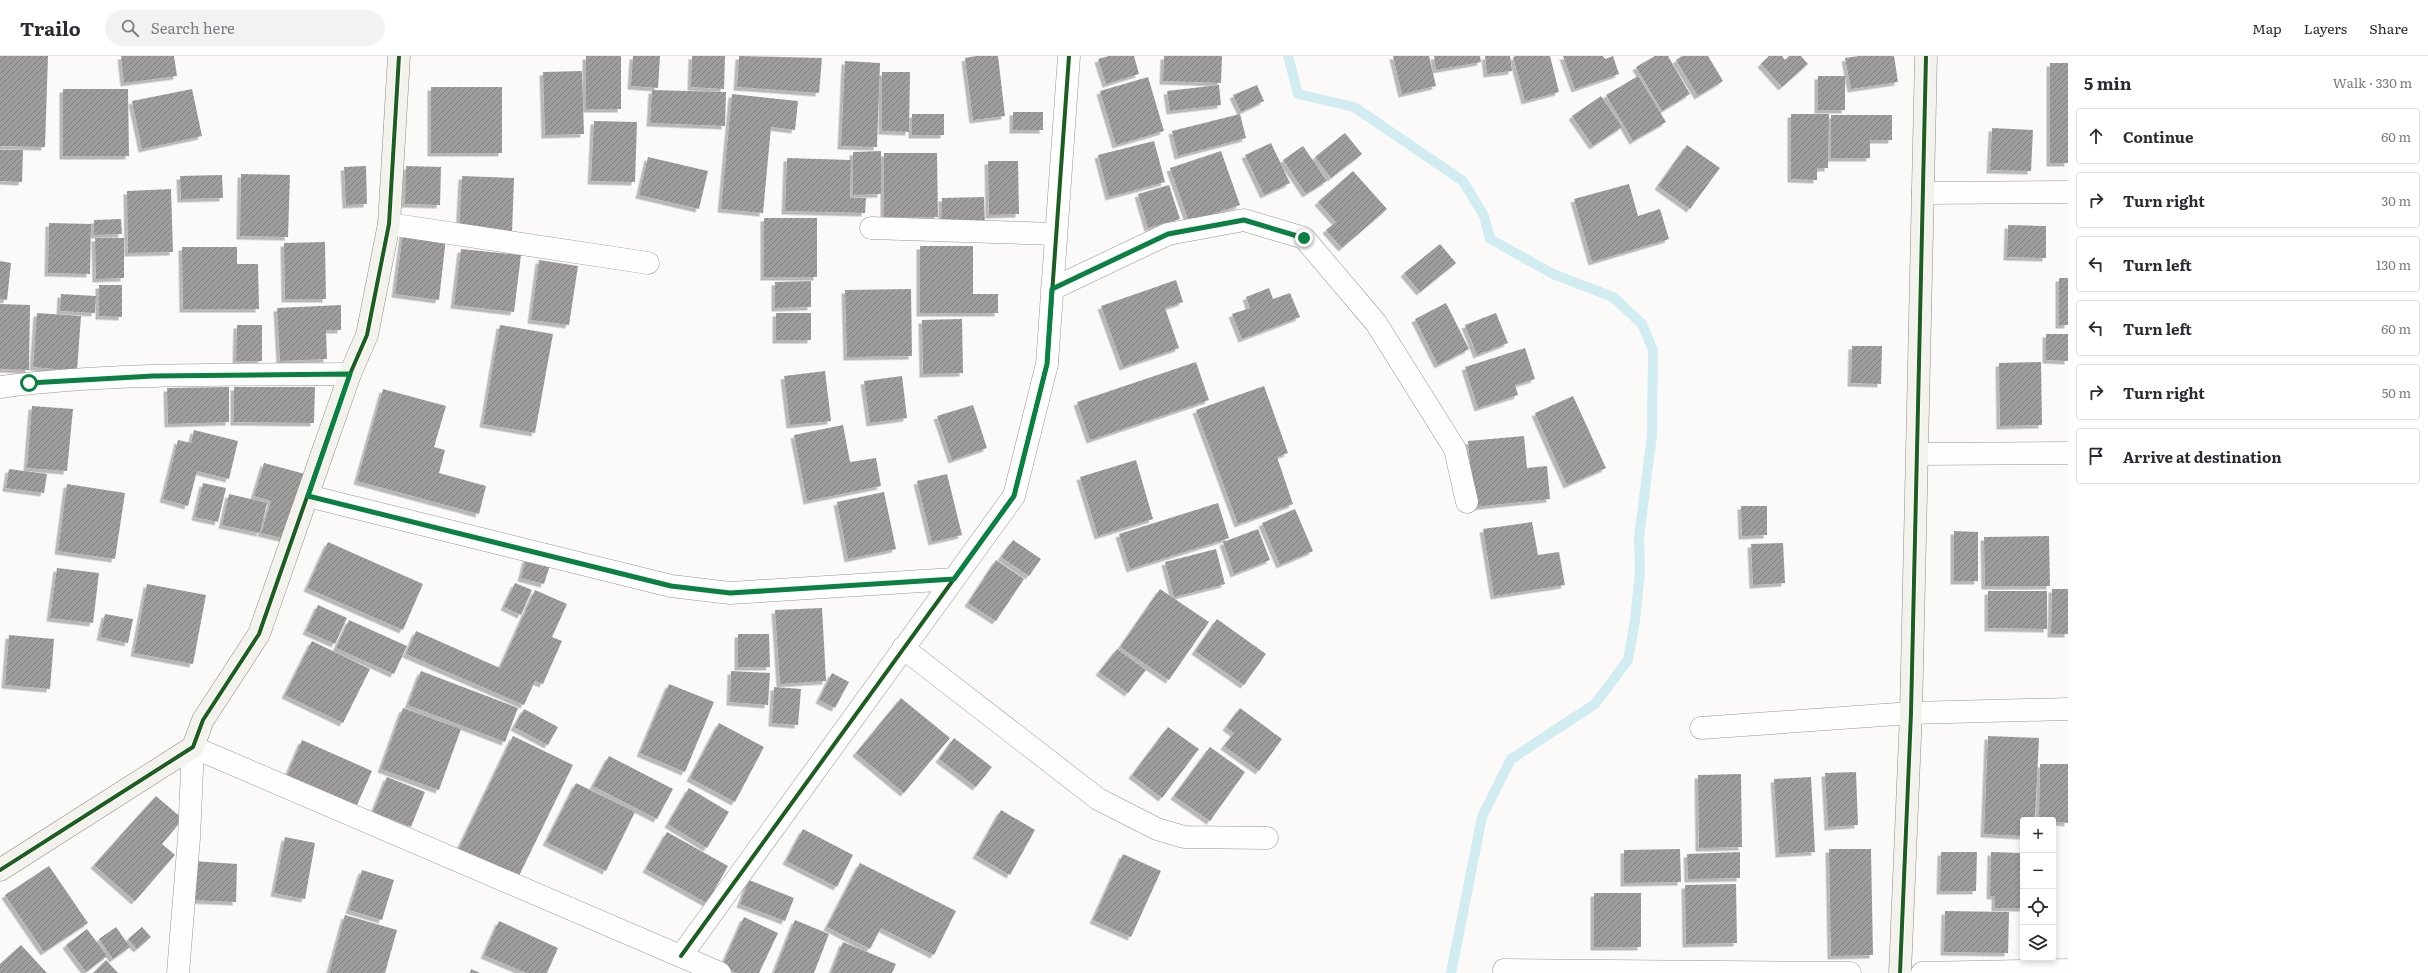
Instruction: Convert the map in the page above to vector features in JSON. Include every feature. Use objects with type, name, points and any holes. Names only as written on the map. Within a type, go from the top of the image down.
[{"type":"street","points":[[178,973],[189,838],[193,747],[203,720],[259,634],[350,374],[367,335],[389,224],[399,56]]},
{"type":"street","points":[[681,956],[1014,496],[1047,364],[1055,234],[1069,56]]},
{"type":"street","points":[[1900,973],[1911,714],[1926,56]]},
{"type":"street","points":[[1924,193],[2068,192]]},
{"type":"street","points":[[1052,289],[1168,234],[1244,220],[1304,238],[1376,323],[1455,449],[1467,502]]},
{"type":"street","points":[[389,224],[648,263]]},
{"type":"street","points":[[871,228],[1055,234]]},
{"type":"street","points":[[0,387],[29,383],[153,376],[350,374]]},
{"type":"street","points":[[1918,454],[2068,453]]},
{"type":"street","points":[[308,496],[671,586],[730,593],[954,579]]},
{"type":"street","points":[[903,648],[1098,799],[1157,829],[1184,837],[1267,838]]},
{"type":"street","points":[[1701,728],[1911,714],[2068,710]]},
{"type":"street","points":[[0,870],[193,747]]},
{"type":"street","points":[[193,747],[720,973]]},
{"type":"street","points":[[1504,970],[1850,973]]},
{"type":"street","points":[[1922,973],[2068,970]]},
{"type":"building","points":[[0,56],[48,56],[45,147],[0,146]]},
{"type":"building","points":[[121,56],[174,56],[177,76],[124,83]]},
{"type":"building","points":[[586,56],[621,56],[621,109],[586,109]]},
{"type":"building","points":[[633,56],[660,56],[658,88],[631,86]]},
{"type":"building","points":[[692,56],[725,56],[724,89],[691,87]]},
{"type":"building","points":[[739,56],[822,58],[819,93],[737,87]]},
{"type":"building","points":[[976,56],[998,56],[1005,116],[973,120],[965,58]]},
{"type":"building","points":[[1109,56],[1134,56],[1139,74],[1106,84],[1098,59]]},
{"type":"building","points":[[1164,56],[1222,56],[1221,83],[1163,81]]},
{"type":"building","points":[[1393,56],[1429,56],[1436,86],[1402,94]]},
{"type":"building","points":[[1434,56],[1480,56],[1481,62],[1436,70]]},
{"type":"building","points":[[1485,56],[1510,56],[1512,71],[1487,74]]},
{"type":"building","points":[[1550,56],[1559,92],[1525,101],[1513,57]]},
{"type":"building","points":[[1563,56],[1603,56],[1605,59],[1613,56],[1619,74],[1575,89]]},
{"type":"building","points":[[1655,56],[1668,56],[1690,94],[1662,111],[1636,67]]},
{"type":"building","points":[[1682,56],[1708,56],[1723,81],[1698,96],[1676,60]]},
{"type":"building","points":[[1769,56],[1782,56],[1785,60],[1789,56],[1801,56],[1808,64],[1782,87],[1761,64]]},
{"type":"building","points":[[1859,56],[1894,56],[1898,82],[1851,89],[1845,58]]},
{"type":"building","points":[[845,61],[880,63],[877,147],[841,146]]},
{"type":"building","points":[[2050,63],[2068,63],[2068,163],[2050,163]]},
{"type":"building","points":[[582,71],[584,134],[545,135],[543,72]]},
{"type":"building","points":[[882,72],[910,72],[909,132],[882,131]]},
{"type":"building","points":[[1638,76],[1666,122],[1633,141],[1606,95]]},
{"type":"building","points":[[1818,76],[1845,76],[1845,110],[1818,110]]},
{"type":"building","points":[[1148,77],[1164,131],[1116,145],[1100,91]]},
{"type":"building","points":[[1219,85],[1221,105],[1170,111],[1167,91]]},
{"type":"building","points":[[1257,85],[1264,101],[1241,112],[1233,95]]},
{"type":"building","points":[[431,87],[502,87],[502,153],[431,153]]},
{"type":"building","points":[[63,89],[128,89],[129,156],[63,156]]},
{"type":"building","points":[[192,89],[202,136],[142,149],[132,101]]},
{"type":"building","points":[[652,90],[726,92],[725,126],[650,123]]},
{"type":"building","points":[[732,94],[798,101],[795,130],[771,127],[763,213],[721,209]]},
{"type":"building","points":[[1601,96],[1622,127],[1593,146],[1572,116]]},
{"type":"building","points":[[1013,112],[1043,112],[1043,130],[1013,130]]},
{"type":"building","points":[[912,114],[944,114],[944,135],[912,135]]},
{"type":"building","points":[[1240,114],[1246,138],[1178,156],[1172,131]]},
{"type":"building","points":[[1791,114],[1829,114],[1828,168],[1817,168],[1817,180],[1791,179]]},
{"type":"building","points":[[1831,115],[1892,115],[1892,140],[1870,140],[1870,158],[1831,158]]},
{"type":"building","points":[[594,121],[637,122],[635,182],[591,181]]},
{"type":"building","points":[[1992,128],[2033,130],[2031,171],[1990,170]]},
{"type":"building","points":[[1345,133],[1362,154],[1331,178],[1315,157]]},
{"type":"building","points":[[1154,141],[1165,182],[1109,197],[1098,155]]},
{"type":"building","points":[[1271,143],[1290,183],[1264,195],[1245,155]]},
{"type":"building","points":[[1687,145],[1720,168],[1690,209],[1658,186]]},
{"type":"building","points":[[1303,146],[1327,181],[1306,194],[1283,160]]},
{"type":"building","points":[[0,150],[23,150],[22,182],[0,181]]},
{"type":"building","points":[[881,151],[881,194],[853,195],[853,152]]},
{"type":"building","points":[[1221,151],[1240,205],[1189,222],[1170,168]]},
{"type":"building","points":[[884,153],[937,153],[938,217],[884,217]]},
{"type":"building","points":[[648,157],[708,171],[699,209],[639,195]]},
{"type":"building","points":[[787,158],[851,160],[850,198],[866,198],[865,213],[785,211]]},
{"type":"building","points":[[988,161],[1018,161],[1019,214],[989,215]]},
{"type":"building","points":[[366,166],[367,204],[346,205],[344,167]]},
{"type":"building","points":[[406,166],[441,167],[440,205],[405,204]]},
{"type":"building","points":[[1353,171],[1387,209],[1342,248],[1326,230],[1336,222],[1318,202]]},
{"type":"building","points":[[241,174],[290,175],[288,237],[240,236]]},
{"type":"building","points":[[222,175],[223,198],[181,199],[180,176]]},
{"type":"building","points":[[462,176],[514,178],[512,232],[459,229]]},
{"type":"building","points":[[1629,184],[1638,216],[1660,209],[1669,239],[1592,262],[1574,199]]},
{"type":"building","points":[[1169,185],[1180,219],[1148,228],[1138,194]]},
{"type":"building","points":[[171,189],[173,252],[128,253],[127,191]]},
{"type":"building","points":[[984,197],[985,226],[942,226],[942,198]]},
{"type":"building","points":[[764,218],[817,218],[817,277],[764,277]]},
{"type":"building","points":[[121,219],[122,234],[94,235],[94,220]]},
{"type":"building","points":[[49,223],[91,224],[90,274],[48,273]]},
{"type":"building","points":[[2008,225],[2046,226],[2046,258],[2007,257]]},
{"type":"building","points":[[403,233],[446,238],[439,300],[395,294]]},
{"type":"building","points":[[95,238],[124,238],[124,278],[96,279]]},
{"type":"building","points":[[325,242],[326,299],[285,299],[284,243]]},
{"type":"building","points":[[1440,244],[1456,263],[1420,292],[1404,273]]},
{"type":"building","points":[[920,246],[973,246],[973,294],[998,294],[998,313],[920,313]]},
{"type":"building","points":[[182,247],[237,247],[237,264],[258,264],[259,309],[183,309]]},
{"type":"building","points":[[461,249],[521,255],[514,312],[454,305]]},
{"type":"building","points":[[539,260],[578,266],[569,325],[531,320]]},
{"type":"building","points":[[0,261],[11,263],[7,300],[0,299]]},
{"type":"building","points":[[2059,278],[2068,278],[2068,325],[2059,325]]},
{"type":"building","points":[[1176,280],[1183,302],[1165,308],[1179,348],[1123,367],[1101,306]]},
{"type":"building","points":[[811,281],[811,307],[775,308],[775,282]]},
{"type":"building","points":[[99,285],[122,285],[122,317],[99,316]]},
{"type":"building","points":[[1269,288],[1273,299],[1290,293],[1300,317],[1242,339],[1232,314],[1250,308],[1246,297]]},
{"type":"building","points":[[911,289],[912,356],[847,357],[845,290]]},
{"type":"building","points":[[61,294],[96,296],[95,313],[60,311]]},
{"type":"building","points":[[1446,303],[1469,349],[1438,365],[1415,319]]},
{"type":"building","points":[[0,304],[30,305],[29,370],[0,369]]},
{"type":"building","points":[[341,305],[341,330],[326,330],[327,359],[280,361],[277,308]]},
{"type":"building","points":[[37,313],[81,316],[77,371],[33,367]]},
{"type":"building","points":[[776,313],[811,313],[811,340],[776,340]]},
{"type":"building","points":[[1496,313],[1508,343],[1477,355],[1465,325]]},
{"type":"building","points":[[962,319],[963,373],[923,374],[922,320]]},
{"type":"building","points":[[237,325],[262,325],[262,361],[236,361]]},
{"type":"building","points":[[500,325],[553,334],[535,433],[483,424]]},
{"type":"building","points":[[2046,334],[2068,334],[2068,361],[2046,360]]},
{"type":"building","points":[[1852,346],[1882,346],[1881,384],[1851,383]]},
{"type":"building","points":[[1525,348],[1535,379],[1515,385],[1518,395],[1478,408],[1465,367]]},
{"type":"building","points":[[1196,362],[1209,400],[1090,440],[1077,402]]},
{"type":"building","points":[[2041,362],[2042,425],[2000,426],[1999,363]]},
{"type":"building","points":[[825,371],[831,421],[790,425],[784,376]]},
{"type":"building","points":[[902,376],[907,418],[870,423],[864,381]]},
{"type":"building","points":[[1264,386],[1288,453],[1277,457],[1293,504],[1238,524],[1196,410]]},
{"type":"building","points":[[229,387],[229,422],[168,424],[167,388]]},
{"type":"building","points":[[234,387],[315,387],[314,423],[234,422]]},
{"type":"building","points":[[383,389],[446,406],[434,447],[445,450],[439,473],[486,486],[479,514],[357,481]]},
{"type":"building","points":[[1573,396],[1606,468],[1567,485],[1535,413]]},
{"type":"building","points":[[973,405],[987,448],[952,460],[937,416]]},
{"type":"building","points":[[32,406],[73,409],[67,471],[27,468]]},
{"type":"building","points":[[843,425],[850,462],[876,458],[881,486],[807,501],[794,435]]},
{"type":"building","points":[[194,430],[238,441],[229,479],[197,471],[188,506],[163,499],[178,440],[191,443]]},
{"type":"building","points":[[1524,436],[1527,468],[1547,466],[1550,499],[1474,507],[1468,441]]},
{"type":"building","points":[[1136,460],[1153,519],[1098,536],[1080,477]]},
{"type":"building","points":[[264,463],[305,474],[286,539],[261,533],[271,501],[254,496]]},
{"type":"building","points":[[9,469],[47,474],[44,493],[6,488]]},
{"type":"building","points":[[947,474],[962,535],[932,542],[917,481]]},
{"type":"building","points":[[203,483],[226,488],[218,522],[195,517]]},
{"type":"building","points":[[67,484],[125,493],[115,559],[58,551]]},
{"type":"building","points":[[884,492],[896,549],[848,559],[837,502]]},
{"type":"building","points":[[229,494],[267,503],[260,533],[222,525]]},
{"type":"building","points":[[1218,503],[1229,538],[1130,569],[1119,534]]},
{"type":"building","points":[[1741,506],[1767,506],[1767,535],[1742,536]]},
{"type":"building","points":[[1295,509],[1313,551],[1280,565],[1262,523]]},
{"type":"building","points":[[1532,522],[1538,555],[1559,552],[1565,585],[1494,596],[1483,529]]},
{"type":"building","points":[[1258,529],[1270,560],[1234,574],[1223,542]]},
{"type":"building","points":[[1954,531],[1978,532],[1978,581],[1954,581]]},
{"type":"building","points":[[2049,536],[2050,586],[1985,586],[1984,537]]},
{"type":"building","points":[[1013,540],[1041,559],[1029,576],[1001,557]]},
{"type":"building","points":[[328,542],[423,584],[403,630],[307,588]]},
{"type":"building","points":[[1783,543],[1785,583],[1753,585],[1751,544]]},
{"type":"building","points":[[1216,549],[1225,584],[1174,597],[1165,562]]},
{"type":"building","points":[[526,558],[550,565],[544,584],[521,578]]},
{"type":"building","points":[[996,560],[1024,579],[996,621],[968,603]]},
{"type":"building","points":[[57,568],[99,573],[93,623],[50,618]]},
{"type":"building","points":[[515,583],[532,590],[521,615],[504,607]]},
{"type":"building","points":[[147,584],[206,595],[193,664],[134,653]]},
{"type":"building","points":[[1160,589],[1209,622],[1169,680],[1120,647]]},
{"type":"building","points":[[2052,589],[2068,589],[2068,634],[2051,634]]},
{"type":"building","points":[[535,590],[567,604],[552,637],[562,641],[543,684],[535,681],[524,705],[406,654],[416,631],[500,668]]},
{"type":"building","points":[[1988,591],[2047,591],[2047,629],[1988,628]]},
{"type":"building","points":[[318,605],[347,618],[335,644],[306,631]]},
{"type":"building","points":[[822,608],[826,681],[780,684],[775,610]]},
{"type":"building","points":[[105,614],[133,619],[128,643],[100,637]]},
{"type":"building","points":[[1217,619],[1266,654],[1244,685],[1195,651]]},
{"type":"building","points":[[349,620],[407,646],[394,674],[336,648]]},
{"type":"building","points":[[738,634],[769,634],[770,667],[738,667]]},
{"type":"building","points":[[9,635],[54,639],[50,689],[5,685]]},
{"type":"building","points":[[312,641],[370,669],[343,723],[285,695]]},
{"type":"building","points":[[1117,649],[1146,670],[1128,693],[1099,672]]},
{"type":"building","points":[[421,671],[518,708],[505,742],[408,705]]},
{"type":"building","points":[[731,671],[770,673],[768,705],[730,702]]},
{"type":"building","points":[[832,673],[849,682],[835,708],[819,700]]},
{"type":"building","points":[[669,684],[714,702],[685,772],[640,753]]},
{"type":"building","points":[[774,687],[801,689],[798,725],[772,723]]},
{"type":"building","points":[[901,698],[950,738],[904,793],[856,753]]},
{"type":"building","points":[[403,708],[461,729],[439,790],[381,769]]},
{"type":"building","points":[[1240,708],[1282,739],[1259,771],[1224,746],[1234,733],[1226,727]]},
{"type":"building","points":[[524,709],[558,727],[548,745],[514,727]]},
{"type":"building","points":[[719,723],[764,747],[735,802],[690,778]]},
{"type":"building","points":[[1168,727],[1199,749],[1162,798],[1132,775]]},
{"type":"building","points":[[513,736],[573,765],[516,882],[456,854]]},
{"type":"building","points":[[1988,736],[2039,738],[2035,817],[2020,817],[2020,836],[1984,834]]},
{"type":"building","points":[[954,738],[992,767],[976,787],[939,759]]},
{"type":"building","points":[[302,740],[372,771],[357,805],[287,775]]},
{"type":"building","points":[[1210,747],[1245,772],[1210,821],[1174,796]]},
{"type":"building","points":[[609,756],[673,789],[657,819],[593,786]]},
{"type":"building","points":[[2040,764],[2068,764],[2068,823],[2056,822],[2056,817],[2039,817]]},
{"type":"building","points":[[1856,772],[1858,825],[1828,827],[1825,773]]},
{"type":"building","points":[[1741,774],[1742,847],[1699,848],[1698,775]]},
{"type":"building","points":[[387,777],[425,792],[411,827],[373,812]]},
{"type":"building","points":[[1811,777],[1815,852],[1779,854],[1774,779]]},
{"type":"building","points":[[576,783],[635,812],[606,871],[546,842]]},
{"type":"building","points":[[689,788],[729,812],[707,848],[668,824]]},
{"type":"building","points":[[156,796],[183,819],[162,844],[175,855],[135,901],[94,865]]},
{"type":"building","points":[[1001,810],[1035,830],[1010,875],[976,855]]},
{"type":"building","points":[[803,829],[853,855],[837,887],[786,861]]},
{"type":"building","points":[[667,832],[728,866],[707,903],[646,869]]},
{"type":"building","points":[[285,837],[315,843],[305,899],[274,893]]},
{"type":"building","points":[[1680,849],[1681,882],[1624,883],[1624,850]]},
{"type":"building","points":[[1829,849],[1871,849],[1873,955],[1831,956]]},
{"type":"building","points":[[1740,852],[1740,878],[1688,879],[1687,854]]},
{"type":"building","points":[[1941,852],[1977,852],[1976,891],[1940,891]]},
{"type":"building","points":[[1991,852],[2020,853],[2020,908],[1995,908],[1995,896],[1990,896]]},
{"type":"building","points":[[1123,854],[1161,871],[1131,937],[1093,920]]},
{"type":"building","points":[[193,861],[237,864],[236,902],[191,900]]},
{"type":"building","points":[[860,863],[956,911],[934,955],[881,928],[870,949],[827,927]]},
{"type":"building","points":[[49,866],[88,923],[44,952],[5,895]]},
{"type":"building","points":[[362,870],[394,880],[382,920],[349,910]]},
{"type":"building","points":[[749,880],[794,898],[785,921],[740,904]]},
{"type":"building","points":[[1736,884],[1737,943],[1686,944],[1685,885]]},
{"type":"building","points":[[1594,893],[1641,893],[1641,947],[1594,947]]},
{"type":"building","points":[[1945,911],[2009,912],[2008,953],[1944,952]]},
{"type":"building","points":[[345,915],[397,930],[385,973],[329,973]]},
{"type":"building","points":[[744,917],[778,933],[759,973],[736,973],[722,966]]},
{"type":"building","points":[[795,920],[829,934],[814,973],[774,973]]},
{"type":"building","points":[[499,921],[558,948],[547,973],[526,973],[484,955]]},
{"type":"building","points":[[116,927],[130,947],[113,959],[99,939]]},
{"type":"building","points":[[142,927],[151,937],[137,949],[128,939]]},
{"type":"building","points":[[87,929],[107,956],[86,972],[66,945]]},
{"type":"building","points":[[843,942],[896,964],[892,973],[831,973]]},
{"type":"building","points":[[21,945],[47,973],[0,973],[0,964]]},
{"type":"building","points":[[106,960],[118,973],[93,973]]},
{"type":"building","points":[[471,969],[480,973],[470,973]]},
{"type":"waterway","points":[[1288,56],[1298,94],[1354,107],[1463,181],[1484,216],[1490,239],[1553,274],[1613,297],[1642,324],[1653,350],[1652,435],[1639,537],[1640,572],[1635,620],[1628,660],[1595,704],[1511,759],[1482,817],[1451,973]]},
{"type":"cycle path","points":[[0,870],[193,747],[203,720],[259,634],[350,374],[367,335],[389,224],[399,56]]},
{"type":"cycle path","points":[[681,956],[1014,496],[1047,364],[1069,56]]},
{"type":"cycle path","points":[[1900,973],[1911,713],[1926,56]]},
{"type":"route","points":[[29,383],[153,376],[350,374],[308,496],[671,586],[730,593],[954,579],[1014,496],[1047,364],[1052,289],[1168,234],[1244,220],[1304,238]]}]
